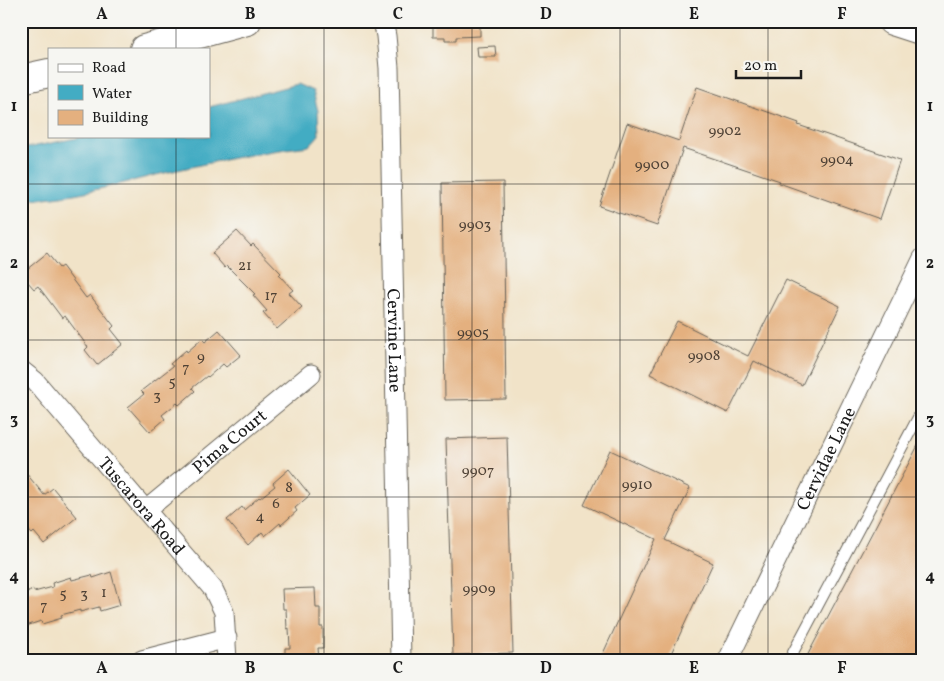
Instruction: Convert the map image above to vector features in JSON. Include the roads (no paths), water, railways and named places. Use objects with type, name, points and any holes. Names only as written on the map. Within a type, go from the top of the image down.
[{"type":"main road","points":[[148,48],[247,21]]},
{"type":"main road","points":[[892,21],[923,31]]},
{"type":"main road","points":[[21,79],[48,73]]},
{"type":"street","name":"Cervine Lane","points":[[383,21],[389,68],[401,660]]},
{"type":"street","name":"Cervidae Lane","points":[[728,660],[923,258]]},
{"type":"street","name":"Tuscarora Road","points":[[21,370],[35,381],[213,589],[224,612],[227,660]]},
{"type":"street","name":"Pima Court","points":[[146,510],[311,374]]},
{"type":"street","points":[[142,660],[227,638]]},
{"type":"lane","points":[[789,660],[923,408]]},
{"type":"water","points":[[297,84],[313,91],[318,111],[319,135],[309,146],[213,162],[72,194],[21,199],[21,149],[77,138],[210,138],[210,107]]}]
